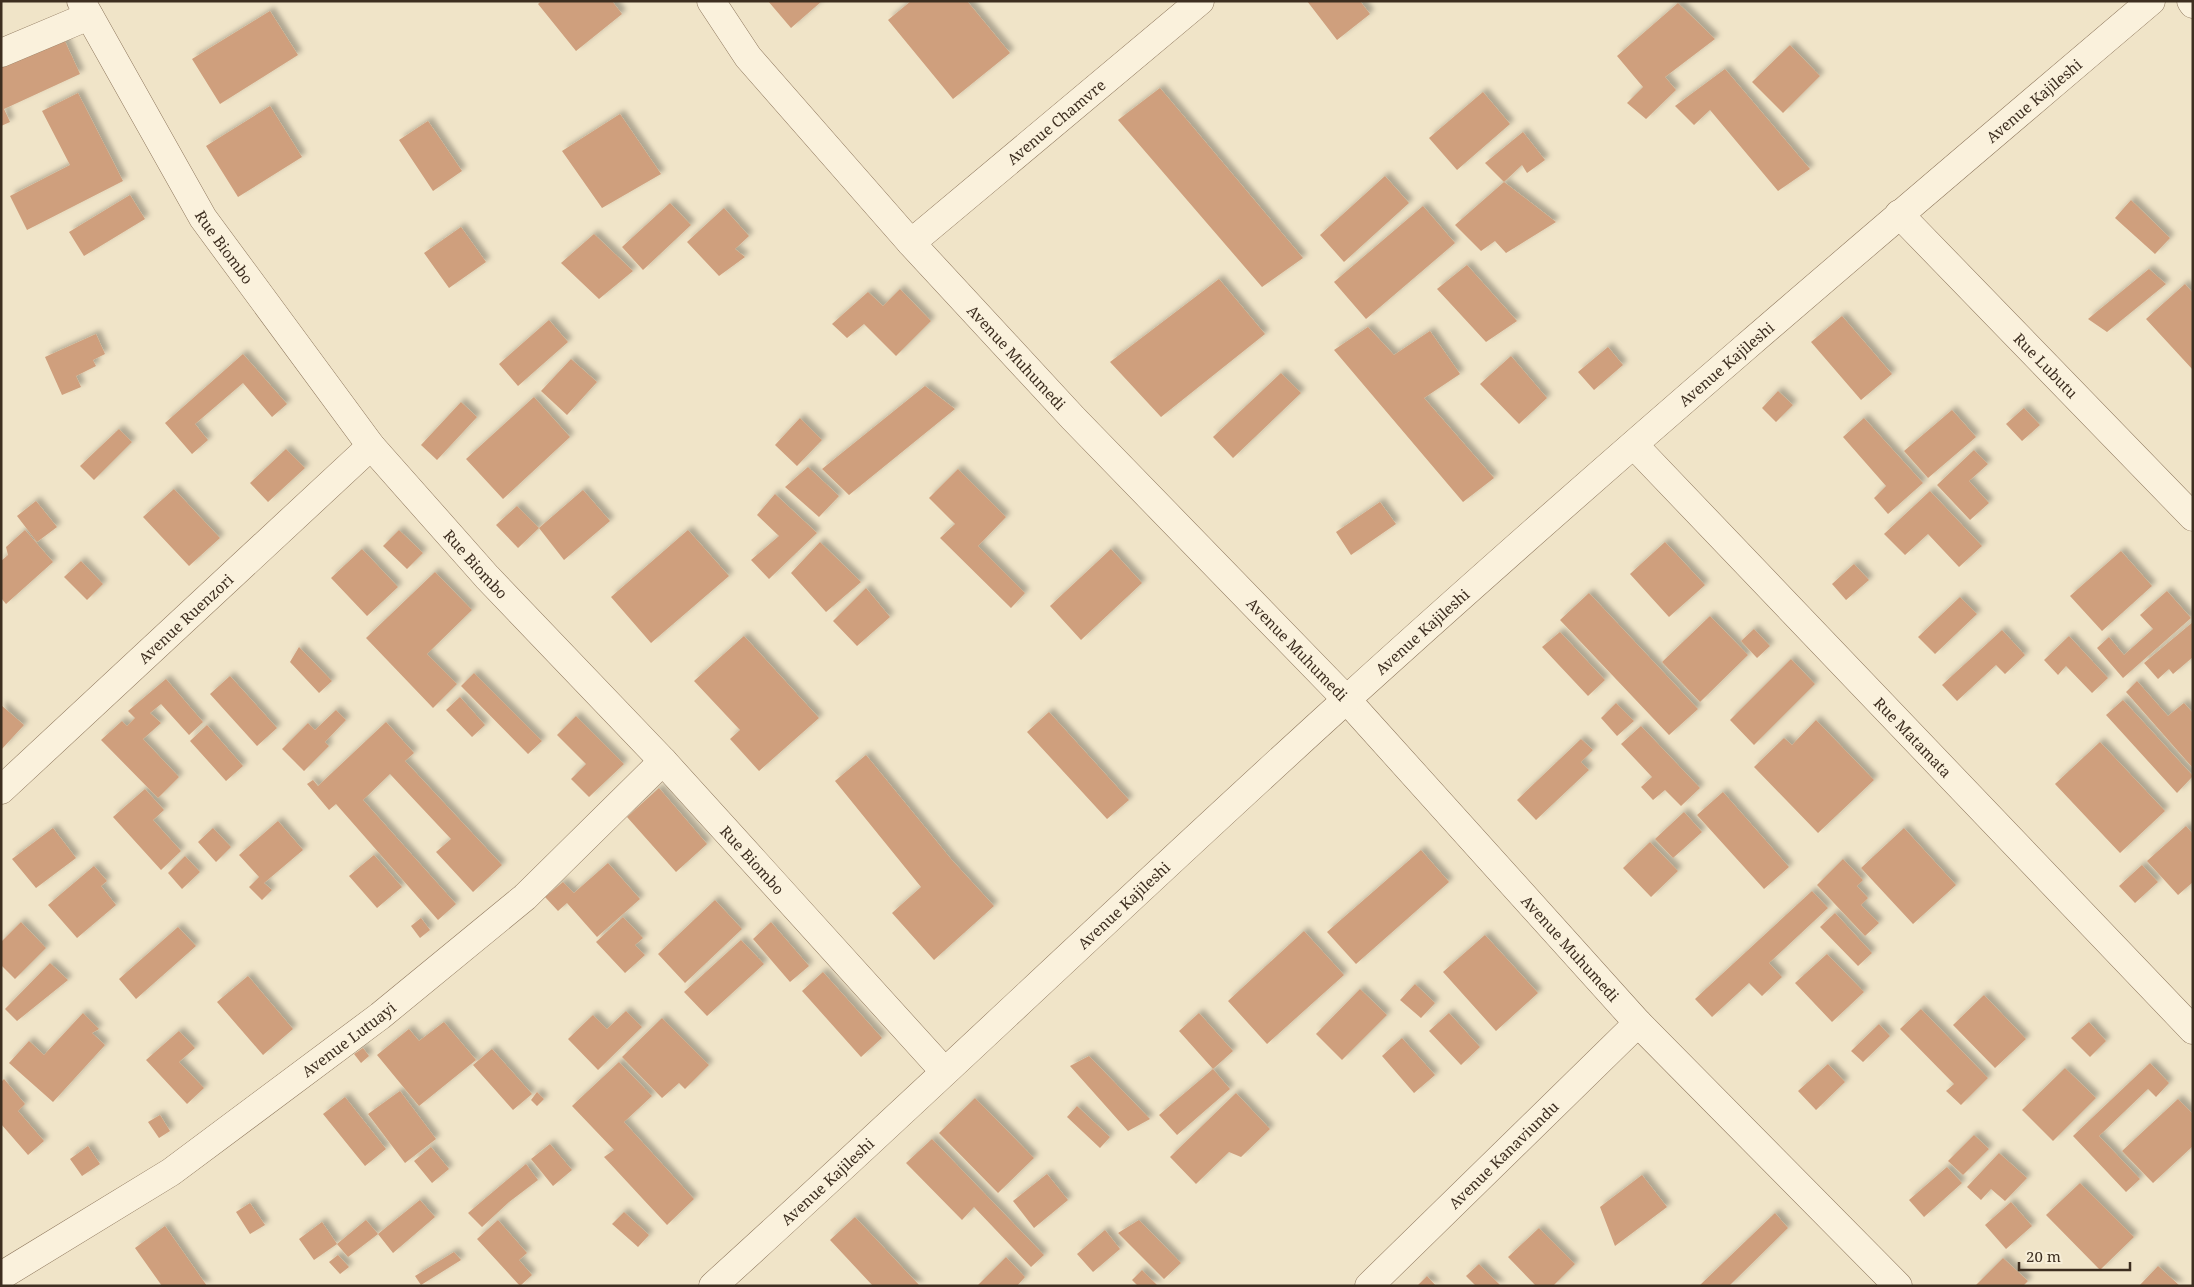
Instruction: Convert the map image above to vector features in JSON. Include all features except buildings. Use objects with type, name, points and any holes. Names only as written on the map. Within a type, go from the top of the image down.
[{"type":"street","name":"Avenue Muhumedi","points":[[711,1],[748,57],[911,243],[1073,418],[1346,700],[1638,1023],[1898,1286]]},
{"type":"street","name":"Avenue Chamvre","points":[[911,243],[1200,1]]},
{"type":"street","name":"Avenue Kajileshi","points":[[713,1286],[1346,700],[1634,445],[1900,214],[2151,1]]},
{"type":"street","points":[[1,53],[85,9]]},
{"type":"street","name":"Rue Biombo","points":[[85,9],[203,218],[371,446],[487,577],[663,762],[944,1071]]},
{"type":"street","name":"Rue Lubutu","points":[[1900,214],[2193,518]]},
{"type":"street","name":"Rue Matamata","points":[[1634,445],[2193,1030]]},
{"type":"street","name":"Avenue Ruenzori","points":[[1,790],[371,446]]},
{"type":"street","name":"Avenue Lutuayi","points":[[1,1276],[171,1172],[380,1016],[525,897],[663,762]]},
{"type":"street","name":"Avenue Kanaviundu","points":[[1369,1286],[1638,1023]]}]
